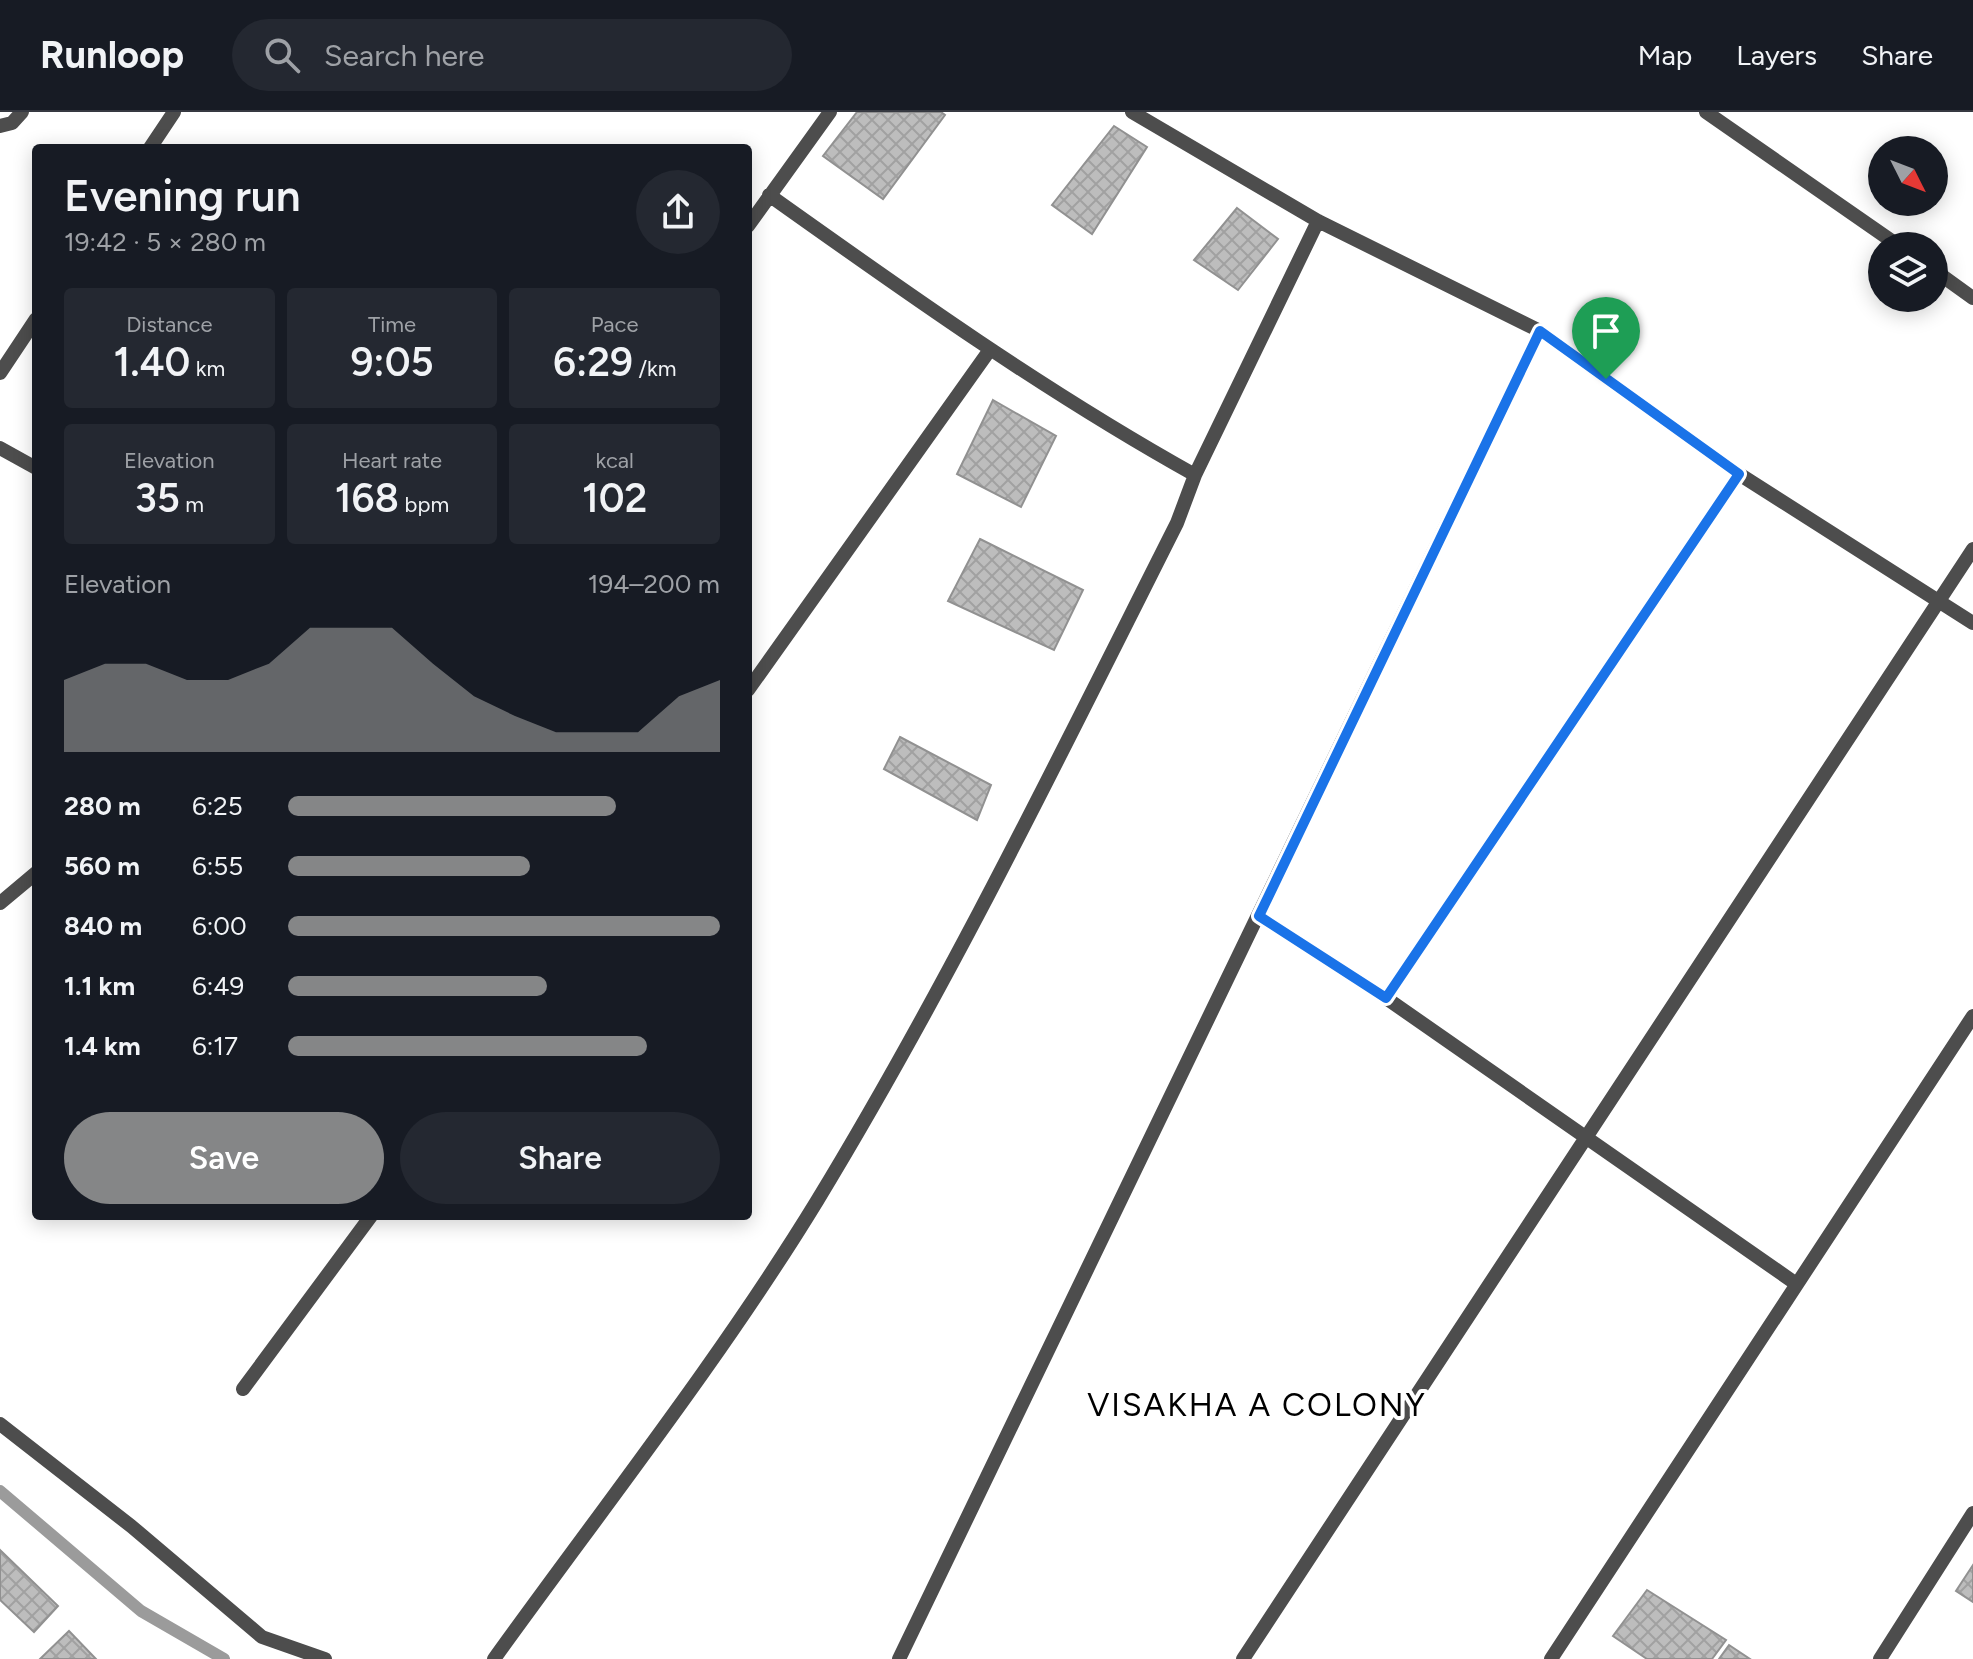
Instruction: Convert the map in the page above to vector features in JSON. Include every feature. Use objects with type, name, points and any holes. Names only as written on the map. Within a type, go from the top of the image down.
[{"type":"street","points":[[0,126],[12,123],[22,112]]},
{"type":"street","points":[[153,144],[174,112]]},
{"type":"street","points":[[752,220],[830,112]]},
{"type":"street","points":[[1132,112],[1318,221],[1540,331],[1739,474],[1973,623]]},
{"type":"street","points":[[1706,112],[1879,232]]},
{"type":"street","points":[[769,195],[989,351],[1195,475]]},
{"type":"street","points":[[494,1659],[751,1302],[817,1201],[975,924],[1177,523],[1195,475],[1318,221]]},
{"type":"street","points":[[1948,280],[1973,298]]},
{"type":"street","points":[[0,373],[32,325]]},
{"type":"street","points":[[899,1659],[1540,331]]},
{"type":"street","points":[[752,684],[989,351]]},
{"type":"street","points":[[0,448],[32,466]]},
{"type":"street","points":[[1386,998],[1739,474]]},
{"type":"street","points":[[1243,1659],[1973,549]]},
{"type":"street","points":[[0,903],[32,876]]},
{"type":"street","points":[[1259,916],[1386,998],[1795,1283]]},
{"type":"street","points":[[1551,1659],[1973,1016]]},
{"type":"street","points":[[243,1389],[368,1220]]},
{"type":"street","points":[[0,1424],[131,1526],[262,1637],[325,1659]]},
{"type":"street","points":[[1880,1659],[1973,1513]]},
{"type":"building","points":[[857,112],[941,112],[945,115],[883,199],[823,156]]},
{"type":"building","points":[[1114,126],[1147,147],[1092,234],[1052,205]]},
{"type":"building","points":[[1237,208],[1278,239],[1238,290],[1194,260]]},
{"type":"building","points":[[993,400],[1056,436],[1021,507],[957,474]]},
{"type":"building","points":[[980,539],[1083,590],[1054,650],[948,601]]},
{"type":"building","points":[[900,737],[991,785],[977,820],[884,769]]},
{"type":"building","points":[[0,1550],[58,1606],[34,1632],[0,1600]]},
{"type":"building","points":[[1973,1565],[1973,1602],[1956,1591]]},
{"type":"building","points":[[1647,1590],[1726,1640],[1712,1659],[1647,1659],[1613,1636]]},
{"type":"building","points":[[69,1631],[96,1659],[40,1659]]},
{"type":"building","points":[[1729,1645],[1750,1659],[1719,1659]]},
{"type":"waterway","points":[[0,1491],[141,1611],[224,1659]]},
{"type":"district","name":"VISAKHA A COLONY","points":[[1257,1405]]},
{"type":"route","points":[[1540,331],[1606,379],[1739,474],[1386,998],[1259,916],[1540,331]]}]
